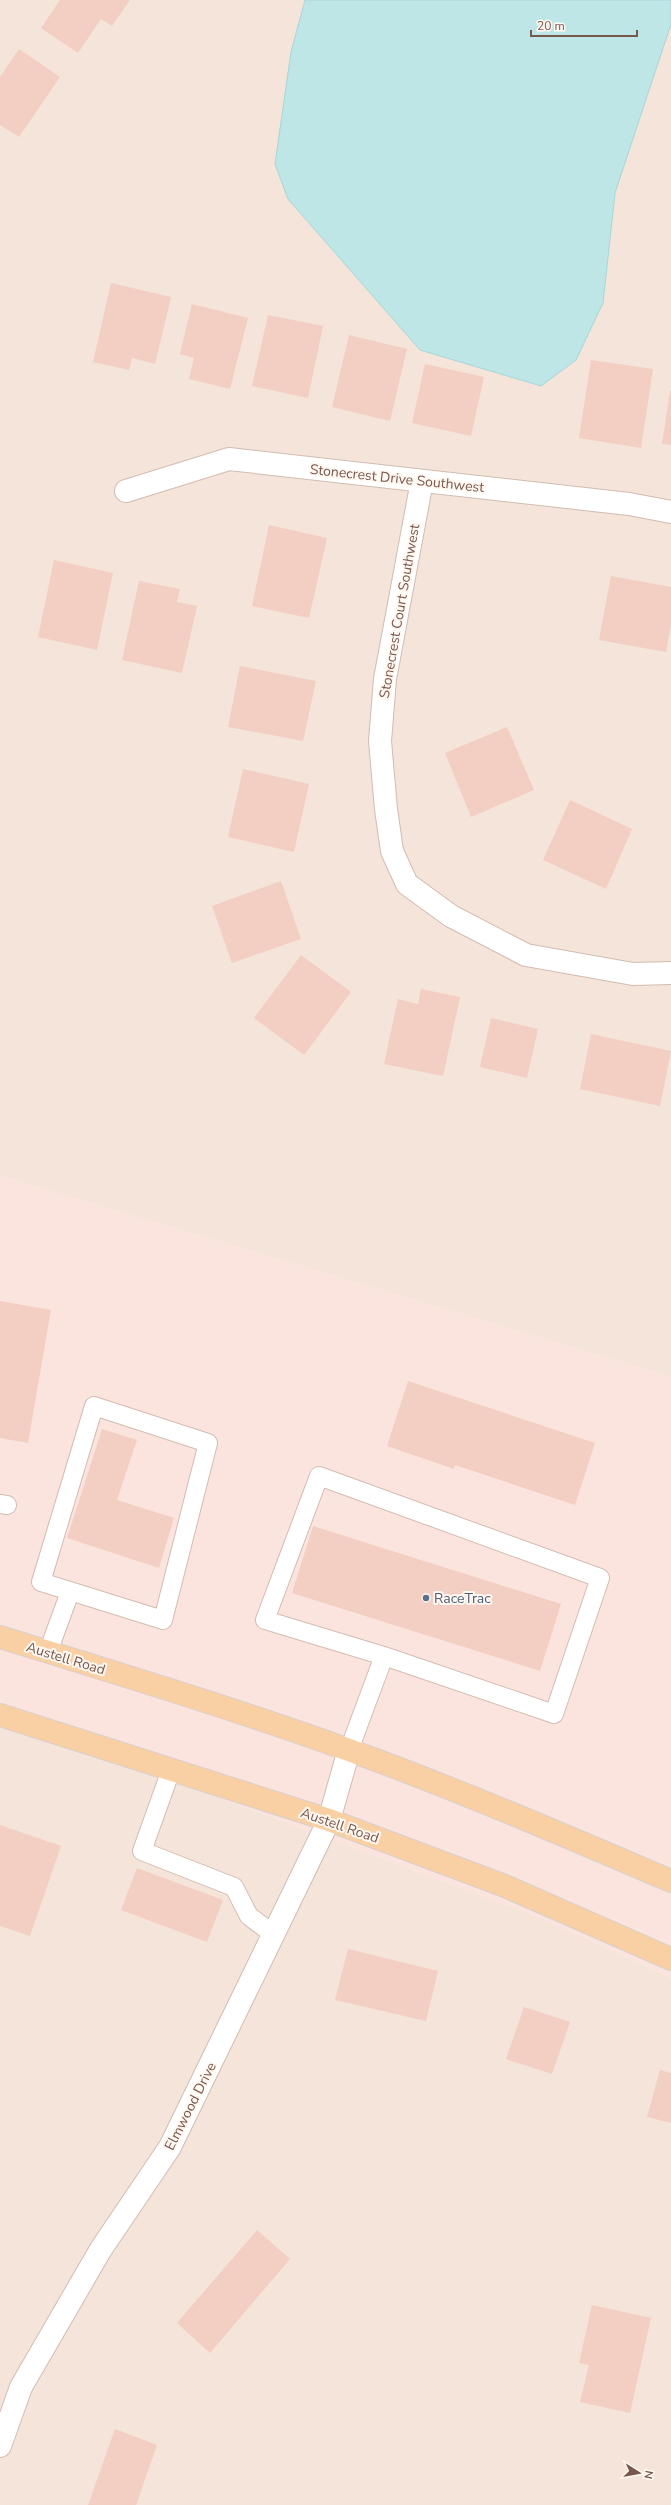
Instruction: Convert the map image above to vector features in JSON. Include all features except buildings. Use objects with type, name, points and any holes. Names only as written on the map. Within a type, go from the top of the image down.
[{"type":"main road","name":"Austell Road","points":[[0,1637],[226,1707],[349,1750],[524,1817],[671,1881]]},
{"type":"main road","name":"Austell Road","points":[[0,1715],[329,1820],[505,1886],[671,1959]]},
{"type":"street","name":"Stonecrest Drive Southwest","points":[[126,491],[229,459],[628,504],[671,512]]},
{"type":"street","name":"Stonecrest Court Southwest","points":[[422,481],[385,679],[380,741],[386,809],[392,851],[407,884],[451,916],[526,955],[633,974],[671,974]]},
{"type":"street","name":"Elmwood Drive","points":[[0,2446],[21,2387],[101,2249],[170,2147],[329,1820],[349,1750]]},
{"type":"lane","points":[[94,1406],[208,1443],[163,1620],[70,1592],[41,1582],[94,1406]]},
{"type":"lane","points":[[319,1476],[600,1578],[554,1714],[384,1656],[265,1620],[319,1476]]},
{"type":"lane","points":[[48,1652],[70,1592]]},
{"type":"lane","points":[[349,1750],[384,1656]]},
{"type":"lane","points":[[171,1770],[142,1851],[234,1887],[249,1916],[274,1935]]},
{"type":"shaded area","points":[[0,0],[671,0],[671,1377],[0,1176]]},
{"type":"shaded area","points":[[0,1176],[671,1377],[671,1978],[546,1920],[0,1715]]},
{"type":"shaded area","points":[[0,1715],[546,1920],[671,1978],[671,2505],[0,2505]]},
{"type":"water","points":[[305,0],[671,0],[671,24],[615,193],[603,303],[576,360],[541,386],[420,350],[288,199],[275,164],[291,52]]},
{"type":"place","name":"RaceTrac","points":[[426,1598]]}]
